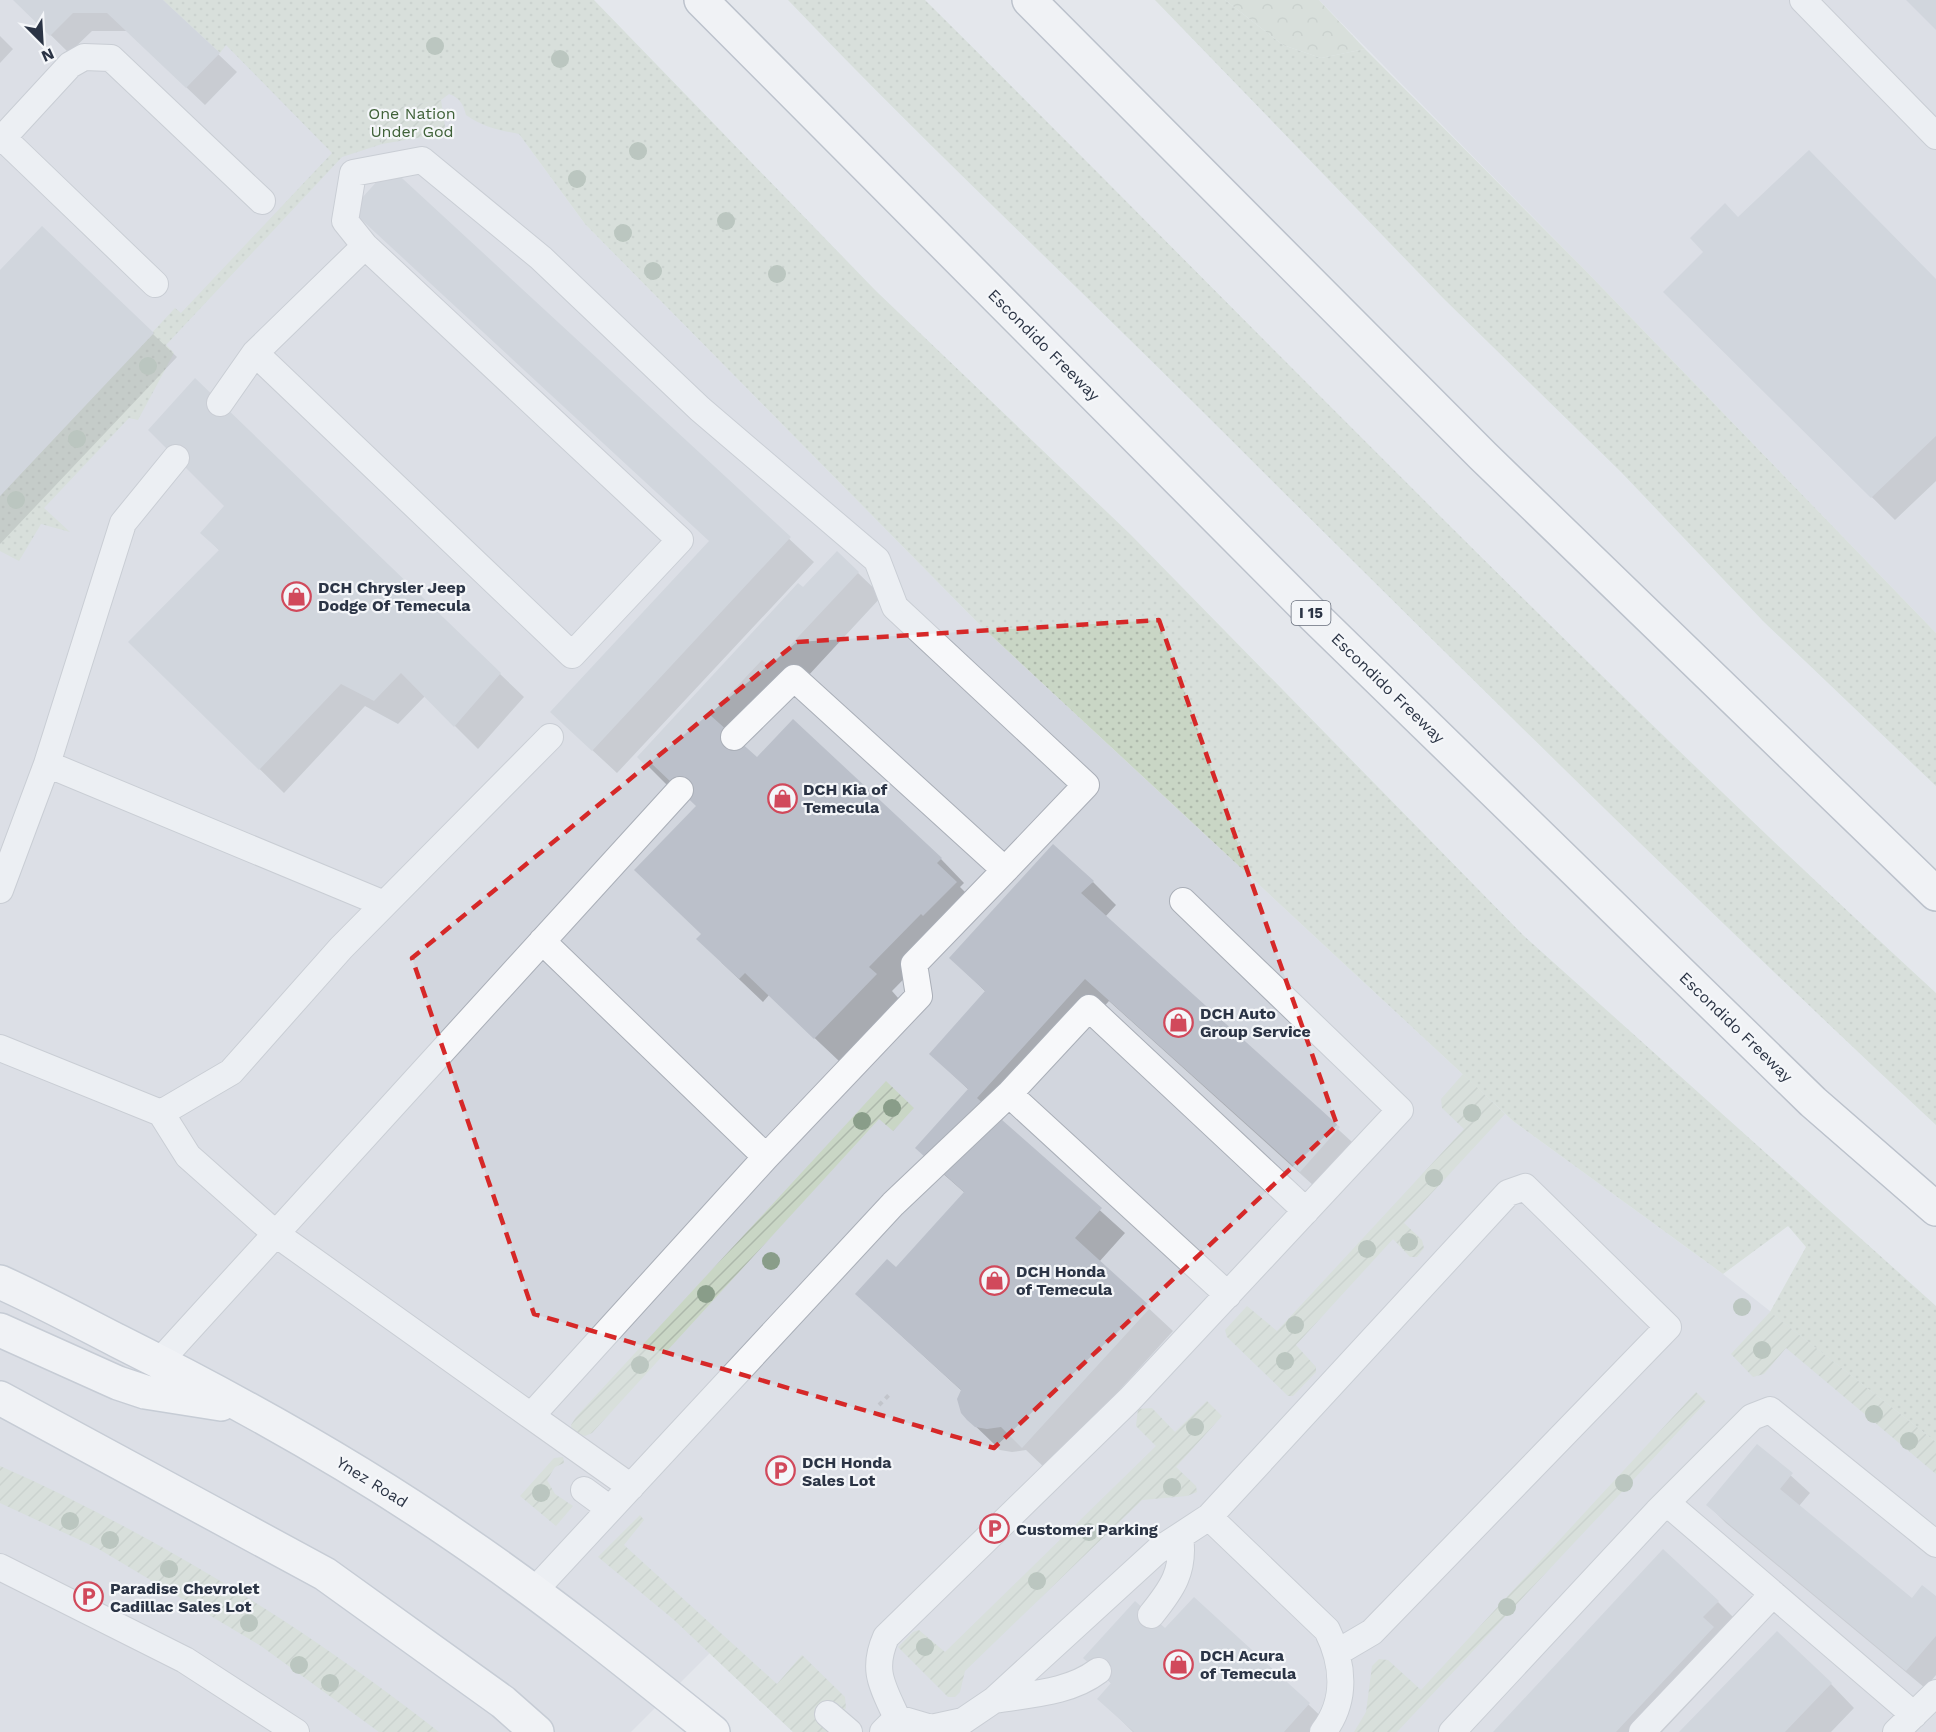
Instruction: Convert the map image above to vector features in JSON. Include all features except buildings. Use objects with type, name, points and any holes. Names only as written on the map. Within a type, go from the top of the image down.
[{"type":"main road","name":"Escondido Freeway","points":[[701,0],[1313,615],[1813,1102],[1936,1209]]},
{"type":"main road","points":[[1029,0],[1483,456],[1936,894]]},
{"type":"main road","name":"Ynez Road","points":[[0,1282],[159,1362],[314,1445],[459,1538],[534,1591],[593,1634],[712,1732]]},
{"type":"main road","points":[[0,1330],[118,1383],[145,1392],[243,1407]]},
{"type":"main road","points":[[0,1398],[325,1574],[503,1702],[537,1732]]},
{"type":"lane","points":[[1803,0],[1936,136]]},
{"type":"lane","points":[[155,284],[1,140],[70,65],[84,57],[111,57],[262,201]]},
{"type":"lane","points":[[255,353],[572,655],[680,540],[365,246],[345,221],[353,173],[422,160],[541,258],[700,409],[877,560],[895,607],[1086,785],[914,964],[919,996],[766,1157],[531,1416]]},
{"type":"lane","points":[[220,402],[255,353],[365,246]]},
{"type":"lane","points":[[0,890],[47,764],[123,523],[176,458]]},
{"type":"lane","points":[[734,737],[794,678],[1005,870]]},
{"type":"lane","points":[[161,1113],[231,1072],[341,948],[550,737]]},
{"type":"lane","points":[[47,764],[384,904]]},
{"type":"lane","points":[[159,1362],[680,790]]},
{"type":"lane","points":[[1183,901],[1400,1110],[1122,1407],[886,1637],[878,1655],[881,1682],[890,1725],[931,1728],[970,1726],[994,1700],[1157,1551],[1209,1517],[1508,1192],[1525,1187],[1668,1327],[1372,1632],[1338,1652]]},
{"type":"lane","points":[[542,941],[766,1157]]},
{"type":"lane","points":[[534,1591],[893,1204],[1009,1094],[1089,1008],[1306,1211]]},
{"type":"lane","points":[[0,1048],[161,1113],[188,1156],[276,1234],[567,1443],[610,1509]]},
{"type":"lane","points":[[1009,1094],[1228,1295]]},
{"type":"lane","points":[[1452,1732],[1667,1503],[1752,1417],[1770,1410],[1936,1544]]},
{"type":"lane","points":[[587,1474],[630,1487]]},
{"type":"lane","points":[[1667,1503],[1773,1594],[1905,1723],[1936,1693]]},
{"type":"lane","points":[[1209,1517],[1327,1630],[1338,1652],[1340,1689],[1334,1717],[1323,1732]]},
{"type":"lane","points":[[1151,1615],[1172,1589],[1183,1557],[1180,1536]]},
{"type":"lane","points":[[0,1567],[184,1660],[296,1732]]},
{"type":"lane","points":[[1642,1732],[1773,1594]]},
{"type":"lane","points":[[994,1700],[1084,1682],[1098,1671]]},
{"type":"lane","points":[[828,1714],[849,1732]]},
{"type":"path","points":[[879,1404],[890,1394]]},
{"type":"highlighted area","points":[[1159,620],[1337,1125],[994,1448],[534,1314],[412,958],[797,642]]},
{"type":"shaded area","points":[[0,0],[421,0],[585,224],[982,627],[1513,1121],[1723,1274],[1936,1442],[1936,1732],[793,1732],[710,1653],[631,1732],[0,1732]]},
{"type":"shaded area","points":[[1319,0],[1936,0],[1936,633],[1582,267]]},
{"type":"green space","points":[[163,0],[594,0],[876,291],[1131,535],[1523,935],[1936,1306],[1936,1442],[1770,1312],[1806,1247],[1788,1226],[1723,1274],[1513,1121],[982,627],[585,224],[519,134],[491,127],[472,119],[466,115],[461,102],[456,97],[449,94],[441,100],[377,111],[382,144],[342,157],[166,345],[174,353],[138,420],[129,418],[44,508],[70,532],[41,524],[19,561],[0,551],[0,496],[175,308],[181,313],[332,153],[226,45],[220,53]]},
{"type":"green space","points":[[788,0],[925,0],[1426,502],[1678,750],[1936,993],[1936,1125],[1562,768],[939,153]]},
{"type":"green space","points":[[1155,0],[1225,0],[1283,45],[1321,58],[1365,49],[1582,267],[1936,633],[1936,786],[1764,622],[1621,472],[1444,299]]},
{"type":"green space","points":[[1225,0],[1319,0],[1365,49],[1321,58],[1283,45]]},
{"type":"green space","name":"One Nation Under God","points":[[441,100],[446,133],[382,144],[377,111]]},
{"type":"green space","points":[[1463,1074],[1505,1114],[1404,1223],[1422,1240],[1424,1248],[1417,1257],[1410,1257],[1393,1239],[1296,1345],[1316,1367],[1316,1372],[1293,1396],[1288,1396],[1227,1337],[1225,1330],[1247,1306],[1277,1331],[1464,1129],[1442,1108],[1441,1099]]},
{"type":"green space","points":[[886,1081],[914,1108],[893,1131],[879,1119],[592,1433],[585,1436],[572,1432],[571,1425],[576,1417]]},
{"type":"green space","points":[[1770,1312],[1936,1442],[1936,1474],[1786,1348],[1764,1374],[1753,1377],[1731,1354]]},
{"type":"green space","points":[[1696,1392],[1706,1402],[1397,1732],[1354,1732],[1366,1712],[1372,1666],[1379,1659],[1388,1660],[1421,1690]]},
{"type":"green space","points":[[1207,1401],[1222,1416],[1176,1467],[1196,1486],[1197,1492],[1187,1496],[1142,1500],[965,1671],[960,1692],[955,1697],[948,1697],[898,1647],[913,1632],[919,1630],[945,1652],[1156,1446],[1136,1426],[1138,1409],[1152,1408],[1175,1432]]},
{"type":"green space","points":[[563,1457],[564,1463],[555,1467],[547,1480],[555,1494],[573,1506],[556,1526],[520,1496],[554,1458]]},
{"type":"green space","points":[[0,1466],[116,1522],[228,1586],[336,1656],[439,1732],[379,1732],[261,1646],[97,1548],[0,1503]]},
{"type":"green space","points":[[640,1515],[644,1520],[624,1545],[777,1684],[802,1655],[845,1697],[846,1708],[828,1732],[793,1732],[673,1619],[598,1557]]},
{"type":"place","name":"DCH Chrysler Jeep Dodge Of Temecula","points":[[297,596]]},
{"type":"place","name":"DCH Kia of Temecula","points":[[782,798]]},
{"type":"place","name":"DCH Auto Group Service","points":[[1179,1022]]},
{"type":"place","name":"DCH Honda of Temecula","points":[[995,1280]]},
{"type":"place","name":"DCH Honda Sales Lot","points":[[781,1471]]},
{"type":"place","name":"Customer Parking","points":[[995,1529]]},
{"type":"place","name":"Paradise Chevrolet Cadillac Sales Lot","points":[[89,1597]]},
{"type":"place","name":"DCH Acura of Temecula","points":[[1179,1664]]}]
